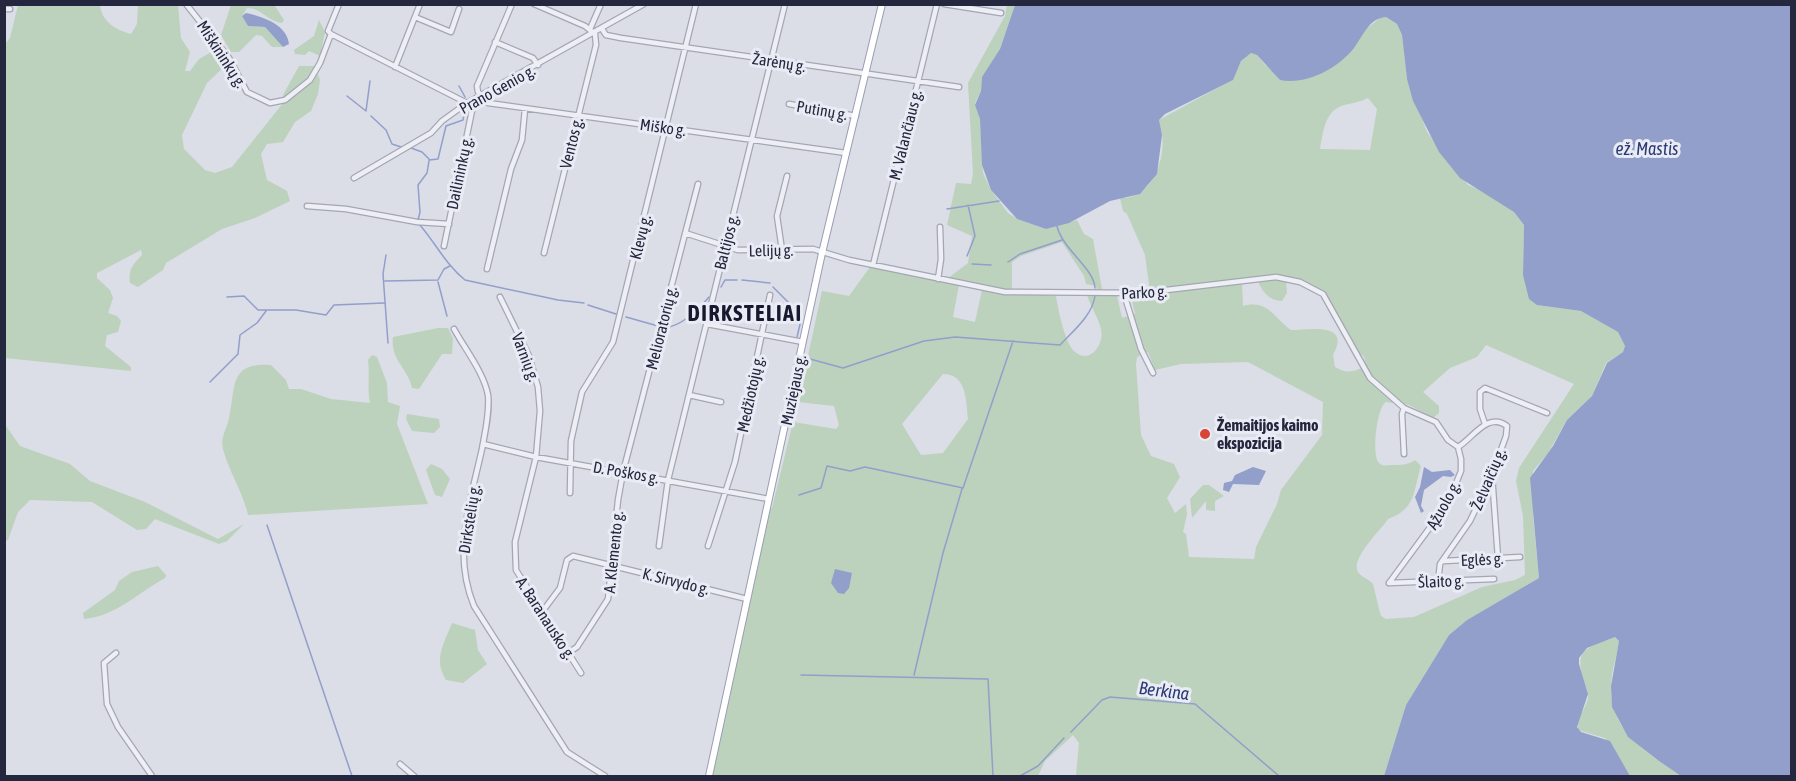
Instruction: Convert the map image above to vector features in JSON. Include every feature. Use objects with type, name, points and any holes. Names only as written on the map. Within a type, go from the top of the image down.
[{"type":"main road","name":"Muziejaus g.","points":[[709,777],[822,253],[882,4]]},
{"type":"street","name":"Miškininkų g.","points":[[186,4],[229,58],[246,92],[270,103],[285,100],[310,80],[320,63],[339,4]]},
{"type":"street","points":[[395,67],[420,4]]},
{"type":"street","points":[[482,97],[477,86],[512,4]]},
{"type":"street","points":[[534,4],[590,29],[595,34]]},
{"type":"street","points":[[590,29],[601,4]]},
{"type":"street","name":"Prano Genio g.","points":[[354,178],[431,133],[442,121],[467,103],[482,97],[595,34],[644,4]]},
{"type":"street","name":"Klevų g.","points":[[570,494],[571,441],[582,392],[613,342],[696,4]]},
{"type":"street","name":"Baltijos g.","points":[[659,546],[668,480],[785,4]]},
{"type":"street","name":"M. Valančiaus g.","points":[[873,265],[937,4]]},
{"type":"street","points":[[944,4],[1000,13]]},
{"type":"street","points":[[416,17],[451,32],[459,9]]},
{"type":"street","name":"Žarėnų g.","points":[[602,29],[606,35],[614,37],[918,83],[959,87]]},
{"type":"street","points":[[329,33],[467,103]]},
{"type":"street","name":"Ventos g.","points":[[544,253],[596,45],[595,34]]},
{"type":"street","points":[[495,42],[533,58],[538,65]]},
{"type":"street","name":"Miško g.","points":[[482,97],[488,103],[525,109],[846,153]]},
{"type":"street","name":"Dailininkų g.","points":[[444,246],[474,101]]},
{"type":"street","name":"Putinų g.","points":[[789,104],[856,116]]},
{"type":"street","points":[[487,269],[512,169],[522,140],[525,109]]},
{"type":"street","points":[[782,250],[777,216],[787,176]]},
{"type":"street","name":"Melioratorių g.","points":[[623,472],[698,184]]},
{"type":"street","points":[[307,206],[346,209],[417,222],[449,224]]},
{"type":"street","points":[[938,279],[941,259],[940,227]]},
{"type":"street","name":"Lelijų g.","points":[[685,233],[748,251],[813,249],[822,253]]},
{"type":"street","name":"Parko g.","points":[[822,253],[1005,292],[1124,294],[1276,277],[1313,286],[1323,294],[1370,378],[1404,408]]},
{"type":"street","points":[[1124,294],[1141,350],[1153,373]]},
{"type":"street","name":"Medžiotojų g.","points":[[708,546],[735,462],[770,295]]},
{"type":"street","name":"Varnių g.","points":[[500,297],[529,356],[538,387],[540,427],[536,457]]},
{"type":"street","points":[[707,324],[803,342]]},
{"type":"street","name":"Dirkstelių g.","points":[[454,329],[486,387],[488,411],[462,541],[467,589],[474,606],[567,752],[605,777]]},
{"type":"street","points":[[1485,424],[1480,404],[1480,392],[1485,388],[1547,413]]},
{"type":"street","points":[[689,395],[722,402]]},
{"type":"street","points":[[1404,454],[1401,414],[1404,408],[1436,422],[1448,440],[1458,447]]},
{"type":"street","name":"Želvaičių g.","points":[[1438,582],[1440,564],[1470,521],[1492,475],[1507,428],[1506,424],[1499,421],[1485,424],[1458,447]]},
{"type":"street","name":"D. Poškos g.","points":[[483,444],[536,457],[769,499]]},
{"type":"street","name":"Ąžuolo g.","points":[[1389,583],[1448,503],[1461,471],[1458,447]]},
{"type":"street","name":"A. Baranausko g.","points":[[536,457],[515,542],[516,570],[581,673]]},
{"type":"street","name":"A. Klemento g.","points":[[568,653],[577,647],[608,599],[623,472]]},
{"type":"street","points":[[1492,475],[1498,558]]},
{"type":"street","name":"K. Sirvydo g.","points":[[542,612],[560,588],[570,556],[747,599]]},
{"type":"street","name":"Eglės g.","points":[[1444,561],[1520,557]]},
{"type":"street","name":"Šlaito g.","points":[[1389,583],[1494,579]]},
{"type":"street","points":[[116,653],[104,663],[107,705],[152,777]]},
{"type":"street","points":[[400,764],[414,777]]},
{"type":"green space","points":[[18,5],[100,5],[107,21],[131,34],[137,24],[138,5],[178,5],[181,38],[190,52],[185,71],[190,71],[199,59],[213,51],[217,52],[225,66],[207,83],[182,135],[184,149],[205,170],[215,173],[232,167],[283,103],[283,95],[299,66],[315,66],[320,80],[318,94],[311,111],[295,122],[283,142],[267,144],[261,154],[267,180],[287,191],[290,201],[255,218],[222,229],[166,263],[163,270],[138,287],[130,283],[130,274],[134,264],[142,255],[141,250],[97,273],[97,278],[110,290],[113,298],[108,313],[117,316],[121,321],[118,332],[107,335],[105,346],[131,367],[131,371],[5,358],[4,45],[10,38]]},
{"type":"green space","points":[[231,5],[275,6],[284,20],[282,23],[261,12],[247,8],[242,16],[248,26],[265,27],[283,47],[272,47],[262,36],[256,35],[239,52],[231,52],[221,35]]},
{"type":"green space","points":[[1007,5],[1015,5],[1000,49],[992,65],[982,77],[981,91],[975,103],[980,119],[983,173],[991,190],[1008,213],[1017,219],[1046,229],[1077,220],[1084,234],[1093,239],[1102,289],[1097,290],[1096,286],[1086,284],[1084,276],[1062,242],[1021,256],[1012,262],[1012,290],[947,279],[968,263],[972,236],[947,225],[956,183],[971,184],[973,174],[968,83],[1005,16]]},
{"type":"green space","points":[[1386,17],[1397,24],[1402,35],[1407,79],[1427,132],[1468,185],[1485,192],[1514,212],[1524,225],[1523,275],[1537,305],[1581,311],[1618,332],[1625,346],[1623,352],[1606,363],[1592,396],[1567,420],[1548,453],[1533,471],[1533,517],[1539,578],[1467,620],[1449,635],[1406,705],[1384,776],[1076,776],[1079,743],[1073,735],[1045,761],[1038,776],[711,776],[769,508],[772,508],[793,422],[836,429],[839,425],[834,406],[798,402],[822,291],[849,296],[870,267],[959,285],[953,317],[975,322],[982,290],[1056,296],[1062,326],[1071,348],[1086,356],[1095,351],[1102,335],[1087,295],[1117,296],[1122,318],[1135,314],[1131,296],[1242,284],[1243,306],[1265,307],[1291,330],[1317,329],[1333,332],[1337,337],[1333,355],[1335,367],[1343,371],[1358,370],[1366,366],[1364,357],[1356,350],[1324,291],[1312,285],[1277,275],[1150,292],[1145,255],[1127,214],[1123,211],[1120,198],[1131,197],[1140,192],[1148,185],[1159,166],[1163,144],[1159,120],[1232,80],[1241,61],[1251,53],[1257,55],[1266,66],[1365,30],[1380,18]],"holes":[[[1368,98],[1377,109],[1370,150],[1320,149],[1329,117],[1338,108]],[[1486,345],[1574,384],[1519,468],[1516,481],[1523,516],[1525,575],[1515,580],[1482,587],[1414,617],[1386,619],[1381,616],[1373,584],[1358,572],[1358,559],[1388,519],[1409,505],[1421,466],[1415,460],[1402,465],[1379,463],[1375,442],[1380,412],[1386,402],[1409,405],[1433,418],[1439,413],[1439,406],[1423,392],[1450,368],[1477,357]],[[1148,352],[1155,370],[1181,364],[1248,362],[1323,402],[1322,435],[1281,490],[1277,504],[1256,547],[1254,559],[1189,557],[1186,534],[1183,532],[1187,514],[1186,504],[1175,513],[1167,498],[1180,477],[1174,464],[1151,456],[1141,435],[1137,357]],[[943,374],[951,375],[961,383],[966,397],[968,419],[943,453],[921,455],[902,424]]]},
{"type":"green space","points":[[319,20],[325,32],[320,56],[309,51],[305,55],[295,54],[294,50],[314,36]]},
{"type":"green space","points":[[1286,280],[1287,293],[1282,301],[1267,295],[1258,281]]},
{"type":"green space","points":[[448,328],[453,338],[452,354],[442,354],[419,389],[412,388],[394,352],[393,337]]},
{"type":"green space","points":[[372,355],[377,357],[387,383],[388,402],[400,406],[397,424],[428,504],[248,515],[222,445],[236,379],[247,368],[271,365],[286,380],[289,389],[301,389],[331,399],[370,403],[368,360]]},
{"type":"green space","points":[[407,414],[439,419],[440,427],[434,433],[412,431],[406,419]]},
{"type":"green space","points":[[4,423],[20,446],[70,464],[90,481],[145,502],[218,539],[244,524],[227,541],[219,544],[155,519],[146,529],[137,530],[92,502],[30,500],[18,512],[8,540],[5,541]]},
{"type":"green space","points":[[431,464],[442,469],[450,479],[442,497],[435,495],[426,470]]},
{"type":"green space","points":[[1203,485],[1209,485],[1224,496],[1215,501],[1215,511],[1206,510],[1206,501],[1192,518],[1190,499]]},
{"type":"green space","points":[[158,566],[166,575],[165,578],[117,609],[84,619],[83,613],[115,590],[119,581],[132,572]]},
{"type":"green space","points":[[452,623],[475,630],[478,650],[487,664],[463,683],[446,680],[440,665],[443,645]]},
{"type":"green space","points":[[1615,637],[1619,641],[1611,686],[1612,702],[1617,716],[1633,740],[1681,776],[1630,776],[1605,738],[1578,730],[1578,722],[1588,697],[1581,670],[1582,655],[1590,647]]},
{"type":"water","name":"ež. Mastis","points":[[1015,5],[1791,5],[1791,776],[1681,776],[1628,737],[1612,707],[1611,686],[1619,641],[1615,637],[1587,648],[1579,658],[1588,694],[1577,727],[1581,732],[1610,741],[1630,776],[1384,776],[1406,705],[1449,635],[1467,620],[1539,578],[1530,478],[1553,446],[1567,420],[1592,396],[1607,363],[1623,352],[1625,346],[1618,332],[1581,311],[1537,305],[1529,299],[1523,275],[1524,225],[1514,212],[1460,178],[1439,152],[1413,101],[1407,79],[1402,35],[1397,24],[1386,17],[1371,24],[1347,56],[1321,74],[1301,80],[1280,80],[1257,55],[1251,53],[1241,61],[1233,80],[1165,114],[1159,120],[1162,135],[1157,174],[1140,194],[1110,201],[1069,223],[1046,229],[1017,219],[991,190],[982,165],[980,119],[975,105],[981,91],[982,77],[1000,49]]},
{"type":"water","points":[[246,13],[259,16],[278,26],[284,31],[289,44],[283,47],[265,27],[248,26],[242,16]]},
{"type":"water","points":[[1253,467],[1266,471],[1259,485],[1233,484],[1229,492],[1223,490],[1224,483],[1232,481],[1235,475]]},
{"type":"water","points":[[1424,467],[1432,472],[1450,470],[1455,475],[1443,476],[1424,490],[1421,506],[1424,511],[1421,513],[1415,497],[1420,487]]},
{"type":"water","points":[[835,569],[852,573],[849,588],[844,594],[838,593],[831,583]]},
{"type":"waterway","points":[[347,96],[366,111],[370,81]]},
{"type":"waterway","points":[[459,86],[465,97]]},
{"type":"waterway","points":[[429,160],[438,159],[446,126],[463,120],[465,108]]},
{"type":"waterway","points":[[371,116],[386,130],[392,144],[401,147]]},
{"type":"waterway","points":[[411,148],[422,152],[429,159]]},
{"type":"waterway","points":[[418,220],[420,212],[418,185],[427,173],[429,161]]},
{"type":"waterway","points":[[947,209],[999,201]]},
{"type":"waterway","points":[[967,256],[975,236],[968,205]]},
{"type":"waterway","points":[[419,224],[465,280],[558,300],[584,303]]},
{"type":"waterway","points":[[1057,226],[1065,243],[1089,273],[1095,288]]},
{"type":"waterway","points":[[1008,262],[1020,254],[1062,240]]},
{"type":"waterway","points":[[386,255],[383,274],[388,343]]},
{"type":"waterway","points":[[972,264],[991,265]]},
{"type":"waterway","points":[[385,281],[438,280],[444,269],[450,266]]},
{"type":"waterway","points":[[721,287],[725,280],[737,280]]},
{"type":"waterway","points":[[742,280],[770,283]]},
{"type":"waterway","points":[[438,282],[447,316]]},
{"type":"waterway","points":[[773,287],[793,307],[801,320],[797,337]]},
{"type":"waterway","points":[[227,297],[244,296],[258,310],[296,310],[326,315],[334,305],[384,303]]},
{"type":"waterway","points":[[810,359],[843,368],[924,341],[955,337],[1060,345],[1086,317],[1095,296]]},
{"type":"waterway","points":[[663,327],[682,322],[709,297]]},
{"type":"waterway","points":[[588,305],[616,314]]},
{"type":"waterway","points":[[210,382],[238,354],[240,335],[257,323],[266,311]]},
{"type":"waterway","points":[[626,317],[658,326]]},
{"type":"waterway","points":[[799,495],[821,488],[827,466],[850,471],[865,467],[963,488],[1013,341]]},
{"type":"waterway","points":[[914,675],[943,553],[962,489]]},
{"type":"waterway","points":[[267,525],[352,776]]},
{"type":"waterway","points":[[801,675],[988,679],[993,776]]},
{"type":"waterway","name":"Berkina","points":[[1071,732],[1102,700],[1110,697],[1195,704],[1279,776]]},
{"type":"waterway","name":"Berkina","points":[[1020,776],[1038,766],[1064,738]]},
{"type":"place","name":"Žemaitijos kaimo ekspozicija","points":[[1205,434]]},
{"type":"district","name":"DIRKSTELIAI","points":[[745,313]]}]
